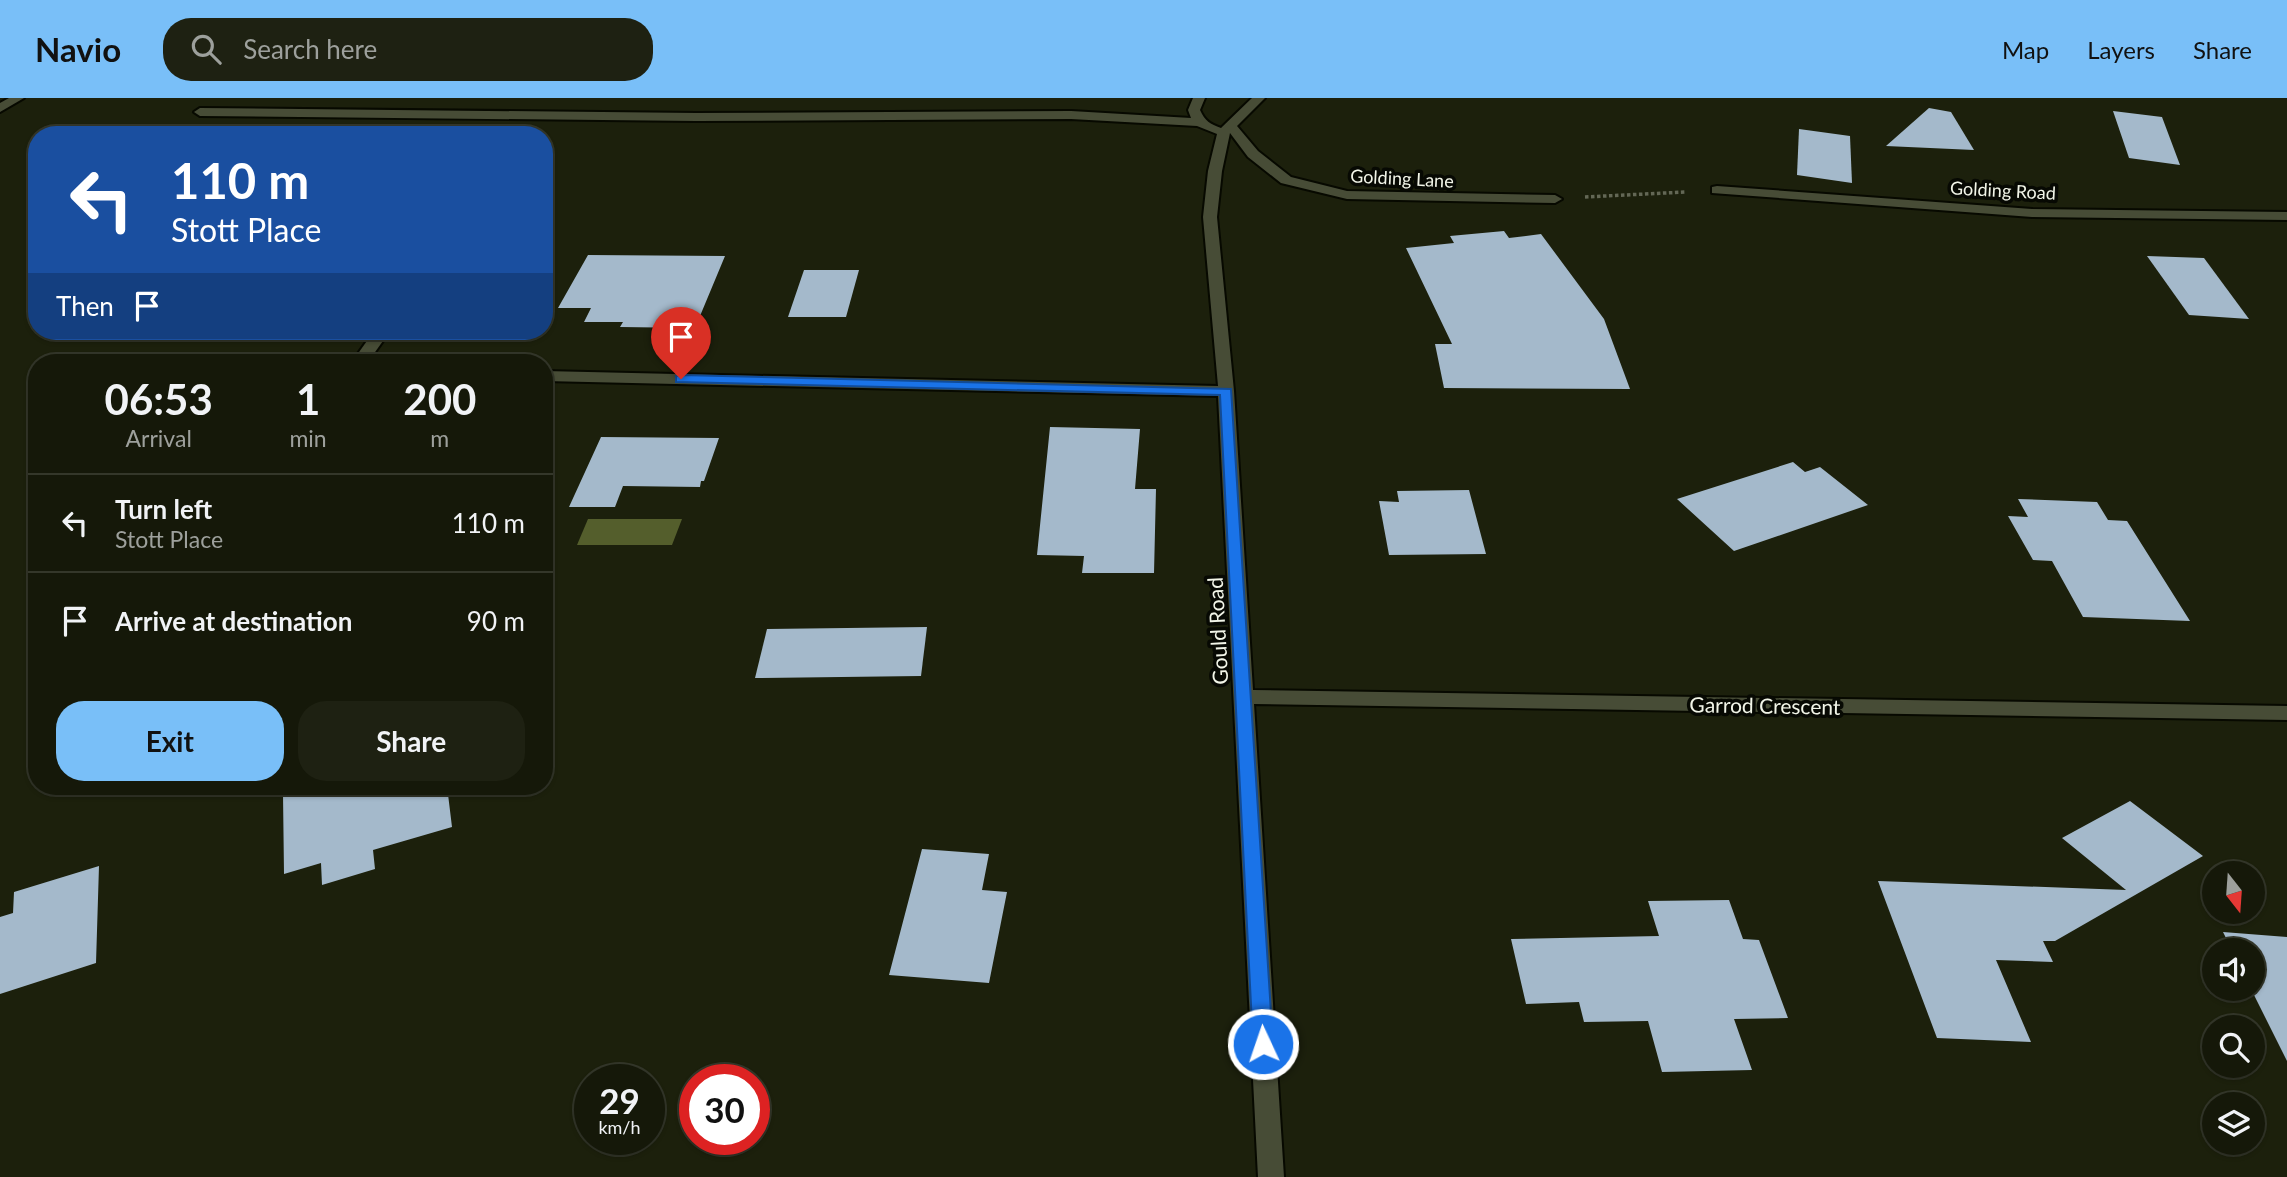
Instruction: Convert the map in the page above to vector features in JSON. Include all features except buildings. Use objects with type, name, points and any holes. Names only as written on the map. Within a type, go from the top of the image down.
[{"type":"street","points":[[0,108],[18,98]]},
{"type":"street","points":[[1198,122],[1194,110],[1199,98]]},
{"type":"street","points":[[200,112],[696,117],[1072,115],[1198,122],[1206,128],[1227,128],[1259,98]]},
{"type":"street","name":"Golding Lane","points":[[1227,128],[1253,154],[1286,180],[1347,195],[1555,199]]},
{"type":"street","name":"Gould Road","points":[[1227,128],[1214,171],[1210,217],[1226,391],[1271,1177]]},
{"type":"street","name":"Golding Road","points":[[1717,190],[2032,213],[2287,216]]},
{"type":"street","points":[[553,376],[1226,391]]},
{"type":"street","name":"Garrod Crescent","points":[[1243,697],[2287,713]]},
{"type":"path","points":[[1555,199],[1717,190]]},
{"type":"shaded area","points":[[588,519],[682,519],[672,545],[577,545]]},
{"type":"route","points":[[681,379],[1226,391],[1263,1044]]}]
